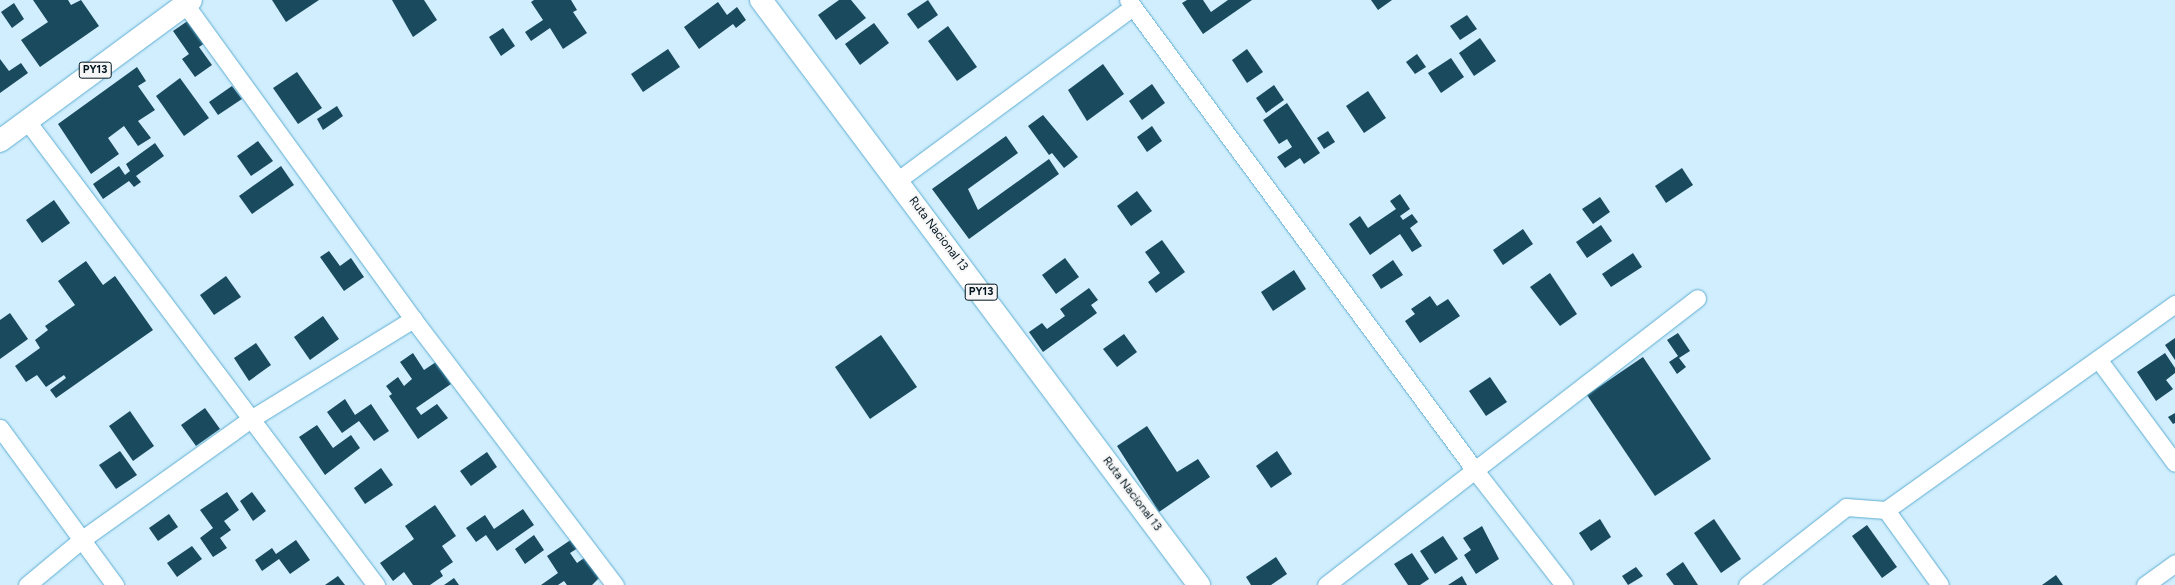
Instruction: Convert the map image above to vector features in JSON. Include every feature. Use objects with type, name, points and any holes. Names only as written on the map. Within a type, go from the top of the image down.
[{"type":"highway","name":"Ruta Nacional 13","points":[[762,0],[898,180],[1199,585]]},
{"type":"highway","name":"PY13","points":[[0,141],[188,2]]},
{"type":"street","points":[[188,2],[413,319],[615,585]]},
{"type":"street","points":[[898,180],[1131,3],[1474,469],[1564,585]]},
{"type":"street","points":[[27,121],[249,420],[376,585]]},
{"type":"street","points":[[1326,585],[1696,298]]},
{"type":"street","points":[[1747,585],[1846,507],[1886,510],[2175,304]]},
{"type":"street","points":[[27,585],[81,540],[249,420],[413,319]]},
{"type":"street","points":[[2098,359],[2175,462]]},
{"type":"street","points":[[0,428],[115,585]]},
{"type":"street","points":[[1886,510],[1940,585]]},
{"type":"street","points":[[2145,585],[2175,563]]},
{"type":"building","points":[[33,0],[68,0],[71,5],[81,0],[99,26],[40,67],[21,40],[48,22]]},
{"type":"building","points":[[272,0],[319,0],[286,22]]},
{"type":"building","points":[[392,0],[424,0],[437,20],[413,37]]},
{"type":"building","points":[[534,0],[571,0],[577,10],[573,12],[587,33],[563,49],[550,28],[531,41],[525,32],[543,20],[531,2]]},
{"type":"building","points":[[839,0],[851,0],[866,18],[836,40],[818,15]]},
{"type":"building","points":[[928,0],[938,15],[918,29],[907,14]]},
{"type":"building","points":[[1187,0],[1203,0],[1211,12],[1228,0],[1252,0],[1203,34],[1182,3]]},
{"type":"building","points":[[1371,0],[1392,0],[1378,10]]},
{"type":"building","points":[[718,2],[727,15],[737,7],[746,20],[736,28],[733,24],[699,49],[684,27]]},
{"type":"building","points":[[14,3],[24,19],[12,28],[1,12]]},
{"type":"building","points":[[1467,15],[1477,29],[1460,40],[1450,26]]},
{"type":"building","points":[[189,20],[205,43],[199,47],[212,65],[195,77],[182,59],[189,54],[173,31]]},
{"type":"building","points":[[874,23],[889,43],[860,65],[845,44]]},
{"type":"building","points":[[948,26],[977,67],[957,81],[928,41]]},
{"type":"building","points":[[503,28],[515,46],[501,56],[489,37]]},
{"type":"building","points":[[1480,38],[1496,61],[1474,76],[1459,53]]},
{"type":"building","points":[[668,49],[680,67],[643,92],[631,74]]},
{"type":"building","points":[[1247,49],[1263,72],[1247,83],[1232,60]]},
{"type":"building","points":[[1417,54],[1426,67],[1415,74],[1406,62]]},
{"type":"building","points":[[1451,58],[1464,77],[1441,93],[1428,73]]},
{"type":"building","points":[[0,59],[9,71],[21,63],[28,73],[0,93]]},
{"type":"building","points":[[1103,64],[1124,94],[1087,121],[1068,90]]},
{"type":"building","points":[[137,67],[146,81],[138,86],[155,110],[138,121],[151,138],[138,146],[124,126],[108,138],[119,154],[91,174],[58,124]]},
{"type":"building","points":[[297,72],[322,108],[298,124],[273,88]]},
{"type":"building","points":[[180,78],[209,118],[184,136],[156,96]]},
{"type":"building","points":[[1152,84],[1165,103],[1142,120],[1129,101]]},
{"type":"building","points":[[1274,85],[1284,100],[1266,113],[1256,98]]},
{"type":"building","points":[[232,86],[242,99],[218,115],[209,102]]},
{"type":"building","points":[[1368,91],[1386,118],[1364,133],[1346,106]]},
{"type":"building","points":[[1287,103],[1320,153],[1304,164],[1300,158],[1285,168],[1277,157],[1292,147],[1287,139],[1279,144],[1263,120]]},
{"type":"building","points":[[337,106],[343,116],[323,130],[317,119]]},
{"type":"building","points":[[1043,115],[1078,157],[1064,168],[1052,153],[1049,155],[1028,126]]},
{"type":"building","points":[[1152,126],[1162,141],[1147,152],[1137,137]]},
{"type":"building","points":[[1328,131],[1335,142],[1324,149],[1317,138]]},
{"type":"building","points":[[1006,136],[1018,153],[968,189],[978,210],[1049,159],[1059,174],[969,239],[932,189]]},
{"type":"building","points":[[258,141],[273,161],[251,176],[237,156]]},
{"type":"building","points":[[155,143],[164,156],[136,176],[141,182],[134,187],[129,181],[103,199],[93,184],[119,166],[125,175],[130,171],[126,164]]},
{"type":"building","points":[[281,166],[294,185],[252,214],[239,196]]},
{"type":"building","points":[[1682,168],[1693,185],[1666,203],[1655,186]]},
{"type":"building","points":[[1137,191],[1152,211],[1131,226],[1117,206]]},
{"type":"building","points":[[1400,194],[1410,209],[1400,216],[1403,220],[1412,214],[1418,222],[1410,228],[1422,246],[1412,252],[1400,234],[1370,255],[1349,224],[1360,216],[1368,228],[1396,209],[1390,201]]},
{"type":"building","points":[[1600,197],[1610,212],[1593,224],[1582,209]]},
{"type":"building","points":[[54,200],[70,223],[42,243],[26,220]]},
{"type":"building","points":[[1601,225],[1612,241],[1587,258],[1576,242]]},
{"type":"building","points":[[1523,229],[1533,244],[1503,265],[1493,250]]},
{"type":"building","points":[[1162,240],[1185,272],[1156,293],[1148,282],[1160,273],[1145,252]]},
{"type":"building","points":[[329,251],[340,266],[351,258],[364,277],[344,291],[320,257]]},
{"type":"building","points":[[1633,253],[1642,267],[1611,287],[1602,274]]},
{"type":"building","points":[[1065,258],[1079,277],[1056,294],[1042,275]]},
{"type":"building","points":[[1393,260],[1403,275],[1381,289],[1372,275]]},
{"type":"building","points":[[86,261],[103,285],[115,276],[153,330],[56,398],[50,390],[66,378],[64,375],[46,387],[37,375],[26,382],[15,366],[40,348],[35,340],[48,330],[45,326],[75,305],[58,281]]},
{"type":"building","points":[[1294,270],[1306,289],[1273,311],[1261,292]]},
{"type":"building","points":[[1550,273],[1577,314],[1560,326],[1530,287]]},
{"type":"building","points":[[226,276],[241,297],[214,315],[200,295]]},
{"type":"building","points":[[1089,288],[1098,300],[1091,305],[1097,313],[1043,352],[1029,332],[1042,323],[1047,329],[1065,316],[1060,309]]},
{"type":"building","points":[[1430,296],[1437,306],[1448,299],[1460,316],[1420,343],[1405,321],[1415,314],[1411,309]]},
{"type":"building","points":[[10,313],[28,339],[0,359],[0,320]]},
{"type":"building","points":[[323,316],[339,339],[310,360],[294,337]]},
{"type":"building","points":[[1678,333],[1690,351],[1679,358],[1686,367],[1677,374],[1669,362],[1678,356],[1667,340]]},
{"type":"building","points":[[1124,334],[1137,352],[1117,367],[1103,349]]},
{"type":"building","points":[[881,335],[917,387],[870,419],[835,367]]},
{"type":"building","points":[[2175,338],[2175,360],[2165,345]]},
{"type":"building","points":[[256,343],[271,365],[249,381],[234,358]]},
{"type":"building","points":[[413,353],[424,370],[436,362],[451,384],[416,408],[421,415],[437,404],[448,418],[418,439],[389,396],[392,394],[386,386],[398,377],[404,386],[412,379],[400,362]]},
{"type":"building","points":[[2165,353],[2175,368],[2175,373],[2166,380],[2173,389],[2156,401],[2137,372]]},
{"type":"building","points":[[1643,357],[1711,459],[1655,496],[1587,395]]},
{"type":"building","points":[[1490,377],[1507,402],[1486,416],[1469,391]]},
{"type":"building","points":[[345,399],[355,415],[371,404],[389,431],[374,441],[359,421],[342,433],[327,412]]},
{"type":"building","points":[[205,408],[220,429],[196,446],[181,425]]},
{"type":"building","points":[[130,411],[154,446],[133,461],[109,426]]},
{"type":"building","points":[[2175,413],[2175,423],[2173,424],[2168,417]]},
{"type":"building","points":[[317,425],[333,448],[351,435],[360,448],[325,475],[299,437]]},
{"type":"building","points":[[1147,426],[1177,472],[1198,459],[1210,477],[1159,512],[1117,446]]},
{"type":"building","points":[[120,451],[137,475],[116,489],[99,465]]},
{"type":"building","points":[[1277,451],[1292,474],[1271,488],[1256,466]]},
{"type":"building","points":[[487,452],[497,467],[471,486],[460,471]]},
{"type":"building","points":[[381,468],[393,485],[365,504],[354,488]]},
{"type":"building","points":[[227,492],[239,510],[224,521],[231,530],[220,538],[227,548],[213,557],[200,538],[213,528],[200,510]]},
{"type":"building","points":[[252,492],[266,511],[253,521],[240,501]]},
{"type":"building","points":[[435,505],[456,536],[442,546],[453,562],[440,571],[443,576],[430,585],[413,585],[404,572],[393,581],[380,563],[414,539],[405,526]]},
{"type":"building","points":[[523,509],[534,525],[497,551],[486,535],[476,542],[466,528],[485,515],[494,529]]},
{"type":"building","points":[[169,514],[178,527],[158,541],[149,528]]},
{"type":"building","points":[[1600,519],[1611,537],[1591,551],[1579,533]]},
{"type":"building","points":[[1714,519],[1741,559],[1721,573],[1694,533]]},
{"type":"building","points":[[1867,525],[1897,567],[1882,578],[1852,536]]},
{"type":"building","points":[[1482,526],[1499,559],[1476,574],[1464,555],[1471,550],[1463,538]]},
{"type":"building","points":[[534,535],[544,550],[525,564],[515,549]]},
{"type":"building","points":[[1443,536],[1458,559],[1435,574],[1420,551]]},
{"type":"building","points":[[572,539],[578,548],[570,553],[577,563],[587,556],[601,576],[592,585],[567,585],[564,581],[558,585],[541,585],[558,573],[547,556]]},
{"type":"building","points":[[296,540],[310,560],[290,574],[279,559],[262,571],[255,560],[272,548],[276,554]]},
{"type":"building","points":[[192,546],[202,559],[177,577],[167,563]]},
{"type":"building","points":[[1412,553],[1429,579],[1420,585],[1408,585],[1394,564]]},
{"type":"building","points":[[1276,557],[1287,574],[1271,585],[1251,585],[1246,577]]},
{"type":"building","points":[[1683,562],[1698,585],[1674,585],[1666,574]]},
{"type":"building","points":[[1636,567],[1643,576],[1628,585],[1622,576]]},
{"type":"building","points":[[2056,575],[2063,585],[2042,585]]},
{"type":"building","points":[[338,576],[345,585],[325,585]]},
{"type":"building","points":[[1462,576],[1467,585],[1448,585]]},
{"type":"building","points":[[454,578],[459,585],[444,585]]}]
